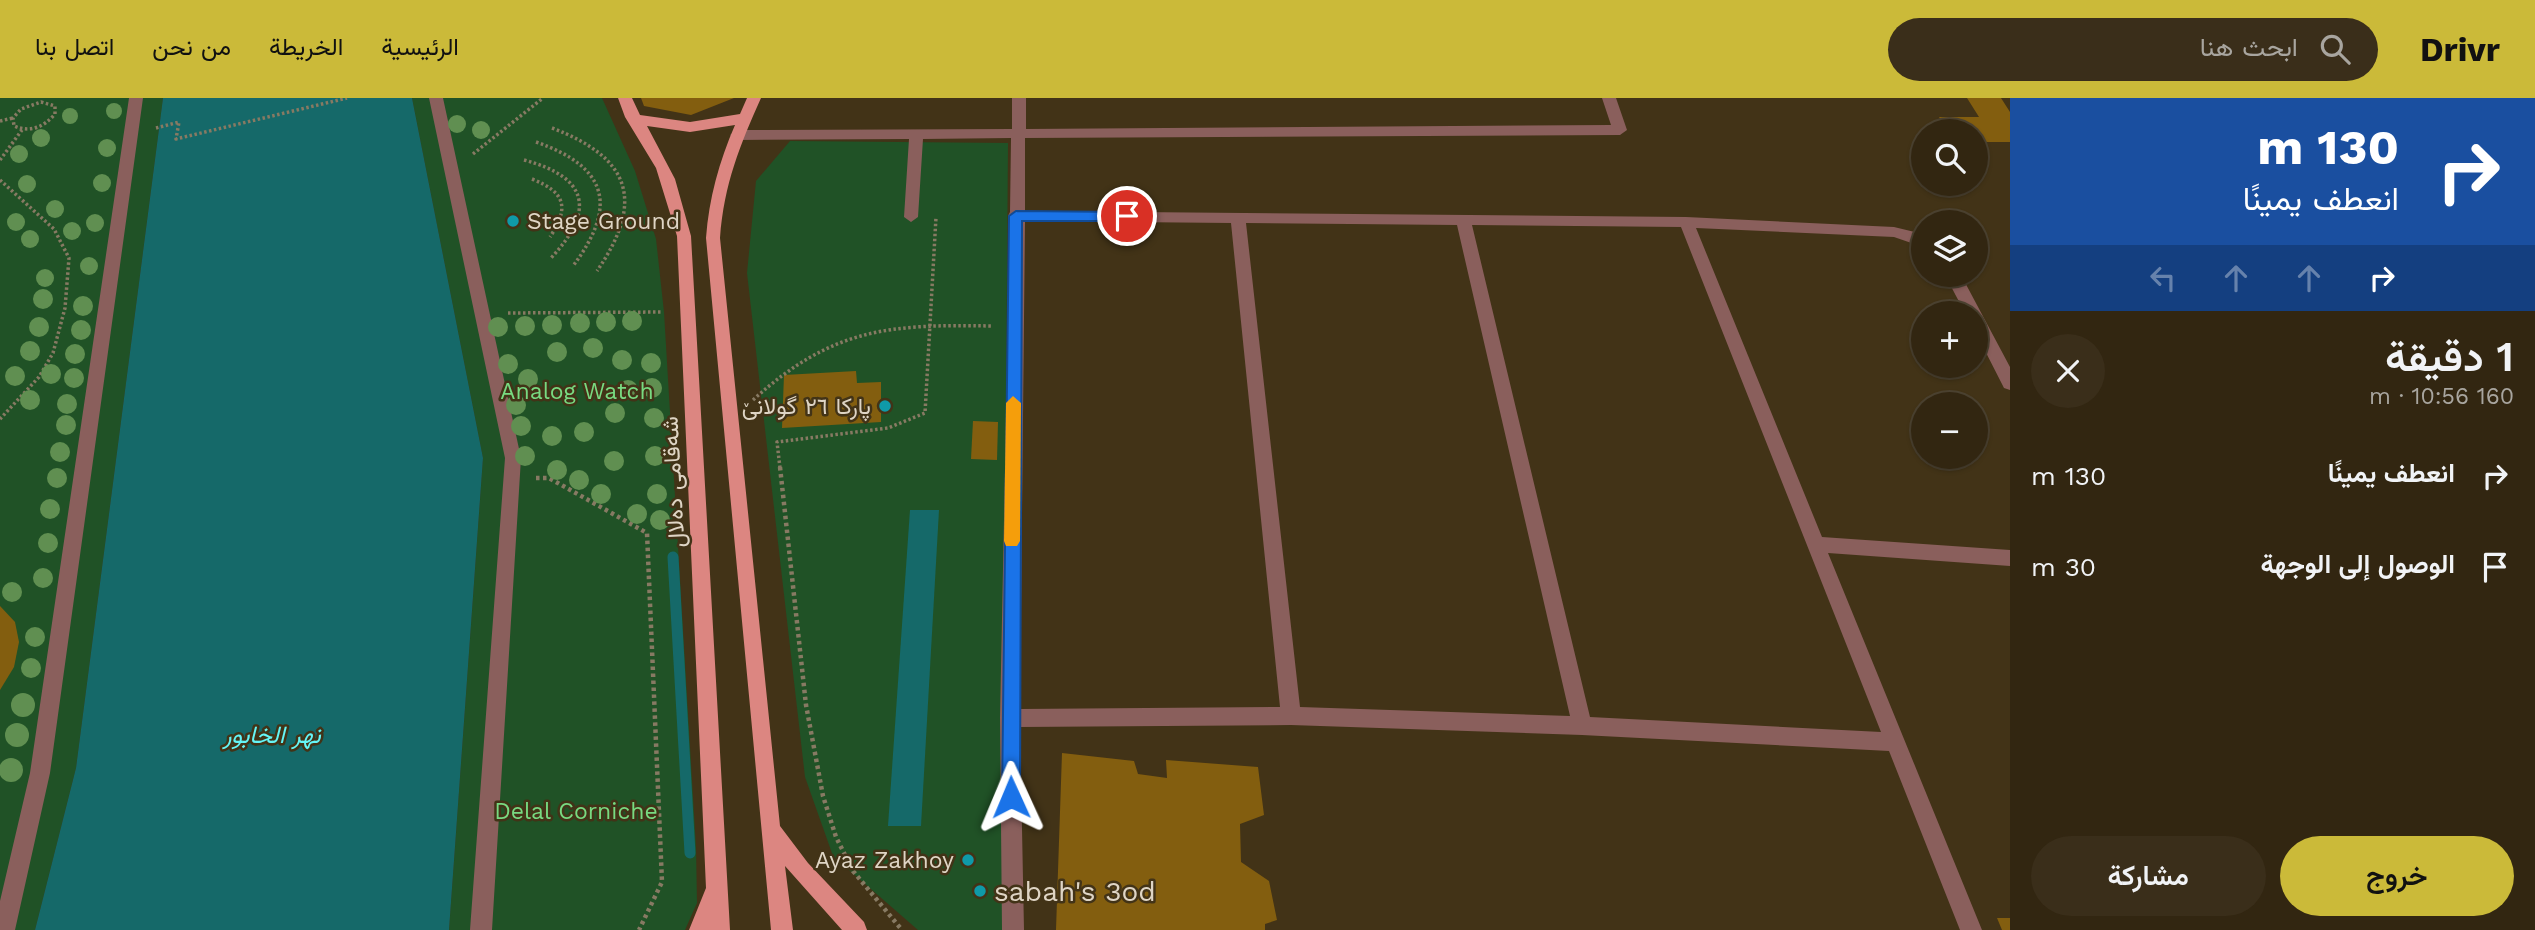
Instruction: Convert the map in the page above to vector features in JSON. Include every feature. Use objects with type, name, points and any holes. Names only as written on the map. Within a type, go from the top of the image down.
[{"type":"main road","name":"شەقامی دەلال","points":[[625,98],[632,117],[665,172],[677,203],[684,236],[719,930]]},
{"type":"main road","points":[[754,98],[737,135],[720,184],[713,238],[782,930]]},
{"type":"main road","points":[[632,117],[676,128],[725,124],[748,116]]},
{"type":"main road","points":[[770,829],[800,870],[856,930]]},
{"type":"main road","points":[[701,930],[717,876]]},
{"type":"street","points":[[4,930],[40,773],[136,98]]},
{"type":"street","points":[[436,98],[513,458],[481,930]]},
{"type":"street","points":[[1013,930],[1010,718],[1019,98]]},
{"type":"street","points":[[737,135],[1620,130],[1609,98]]},
{"type":"street","points":[[911,217],[916,133]]},
{"type":"street","points":[[1016,216],[1686,222],[1911,235]]},
{"type":"street","points":[[1238,217],[1291,716]]},
{"type":"street","points":[[1464,222],[1582,726]]},
{"type":"street","points":[[1686,222],[1971,930]]},
{"type":"street","points":[[1988,341],[2010,383]]},
{"type":"street","points":[[1814,544],[2010,558]]},
{"type":"street","points":[[1010,718],[1291,716],[1582,726],[1896,742]]},
{"type":"path","points":[[0,121],[13,118],[27,106],[47,102],[51,98]]},
{"type":"path","points":[[159,127],[179,122],[176,139],[347,98]]},
{"type":"path","points":[[531,98],[541,99]]},
{"type":"path","points":[[452,171],[541,99]]},
{"type":"path","points":[[0,160],[22,130],[42,126],[52,118],[55,106],[47,102]]},
{"type":"path","points":[[13,118],[14,125],[22,130]]},
{"type":"path","points":[[552,128],[592,144],[611,161],[623,182],[627,206],[622,232],[597,271]]},
{"type":"path","points":[[536,142],[577,159],[594,177],[599,189],[601,214],[598,227],[588,247],[573,266]]},
{"type":"path","points":[[524,160],[539,163],[565,175],[579,196],[579,221],[564,247],[551,258]]},
{"type":"path","points":[[532,179],[556,191],[562,201],[563,214],[550,237]]},
{"type":"path","points":[[0,180],[54,229],[69,258],[65,308],[53,353],[39,377],[0,419]]},
{"type":"path","points":[[902,930],[853,871],[836,837],[822,796],[806,705],[776,442],[888,428],[925,414],[937,217],[911,217]]},
{"type":"path","points":[[482,313],[664,312]]},
{"type":"path","points":[[730,426],[783,372],[815,351],[854,335],[894,327],[932,324],[1014,326]]},
{"type":"path","points":[[513,479],[549,478],[647,533],[662,882],[639,930]]},
{"type":"green space","points":[[0,98],[163,98],[76,768],[35,930],[0,930]]},
{"type":"green space","name":"Delal Corniche","points":[[412,98],[602,98],[635,171],[656,239],[664,312],[696,847],[697,903],[685,930],[449,930],[483,458]]},
{"type":"green space","name":"پارکا ٢٦ گولانێ","points":[[790,141],[1008,143],[1002,930],[918,930],[833,856],[805,777],[747,273],[756,181]]},
{"type":"water","name":"نهر الخابور","points":[[163,98],[412,98],[483,458],[449,930],[35,930],[76,768]]},
{"type":"water","points":[[910,510],[939,510],[921,826],[888,826]]},
{"type":"building","points":[[641,98],[734,98],[691,115],[644,106]]},
{"type":"building","points":[[1967,98],[2001,98],[2010,112],[2010,142],[1988,142],[1988,119],[1939,117],[1979,117]]},
{"type":"building","points":[[856,371],[857,383],[881,382],[881,422],[782,428],[784,375]]},
{"type":"building","points":[[973,421],[998,422],[997,460],[971,459]]},
{"type":"building","points":[[0,606],[15,622],[19,642],[14,667],[0,690]]},
{"type":"building","points":[[1062,753],[1134,761],[1138,774],[1167,778],[1166,760],[1258,767],[1264,815],[1240,824],[1241,862],[1269,881],[1277,920],[1265,924],[1265,930],[1056,930]]},
{"type":"building","points":[[1997,918],[2010,918],[2010,930],[2002,930]]},
{"type":"waterway","points":[[673,557],[690,853]]},
{"type":"slow traffic","points":[[1012,541],[1013,403]]},
{"type":"place","name":"Stage Ground","points":[[513,221]]},
{"type":"place","name":"پارکا ٢٦ گولانێ","points":[[885,406]]},
{"type":"place","name":"Ayaz Zakhoy","points":[[968,860]]},
{"type":"place","name":"sabah's 3od","points":[[980,891]]},
{"type":"route","points":[[1011,797],[1016,216],[1127,216]]},
{"type":"park label","name":"Analog Watch","points":[[577,391]]}]
